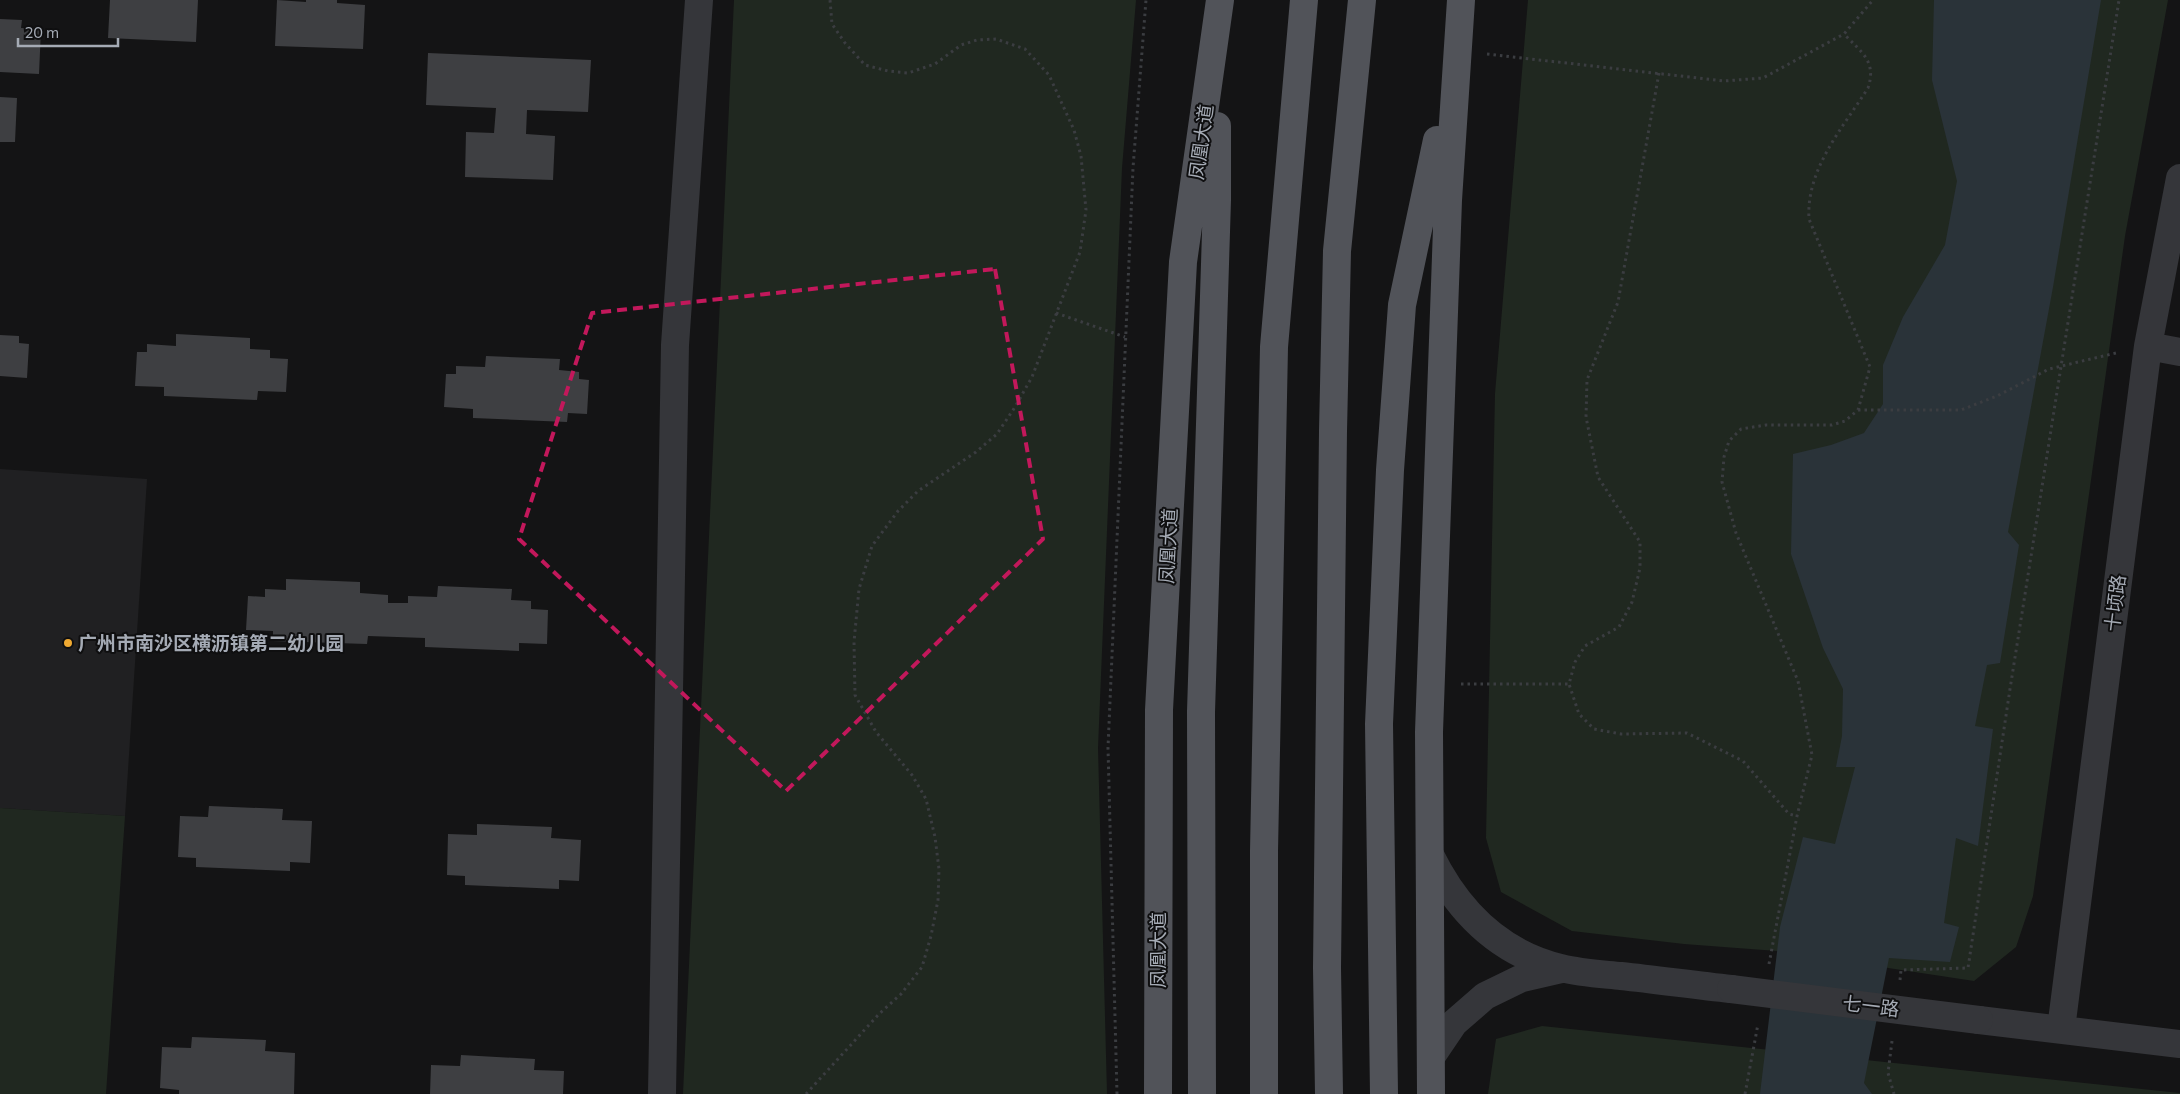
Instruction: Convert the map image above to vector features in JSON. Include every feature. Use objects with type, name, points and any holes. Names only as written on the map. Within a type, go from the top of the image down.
[{"type":"main road","name":"凤凰大道","points":[[1158,1094],[1159,710],[1183,262],[1220,0]]},
{"type":"main road","points":[[1264,1094],[1264,841],[1274,347],[1304,0]]},
{"type":"main road","points":[[1329,1094],[1327,968],[1337,251],[1362,0]]},
{"type":"main road","points":[[1431,1094],[1431,684],[1448,200],[1456,51],[1461,0]]},
{"type":"main road","points":[[1202,1094],[1200,712],[1217,200],[1217,29]]},
{"type":"main road","points":[[1384,1094],[1379,724],[1390,470],[1402,305],[1456,51]]},
{"type":"street","points":[[662,1094],[675,345],[699,0]]},
{"type":"street","name":"十顷路","points":[[2061,1029],[2148,346],[2180,178]]},
{"type":"street","points":[[2148,346],[2180,352]]},
{"type":"street","points":[[1430,855],[1448,888],[1461,906],[1482,927],[1506,945],[1533,959],[1561,969]]},
{"type":"street","points":[[1431,1057],[1454,1023],[1485,996],[1522,978],[1561,969]]},
{"type":"street","name":"七一路","points":[[1561,969],[2180,1044]]},
{"type":"path","points":[[806,1094],[878,1014],[901,994],[922,967],[931,936],[938,900],[939,868],[926,799],[912,775],[876,732],[855,695],[854,642],[859,589],[872,546],[898,511],[918,490],[976,452],[997,434],[1032,377],[1080,252],[1086,210],[1081,156],[1074,130],[1049,75],[1025,49],[996,39],[977,40],[961,45],[935,64],[908,73],[888,71],[865,64],[845,43],[832,24],[830,0]]},
{"type":"path","points":[[1117,1094],[1108,748],[1133,168],[1146,0]]},
{"type":"path","points":[[1456,51],[1724,81],[1763,78],[1844,34],[1873,0]]},
{"type":"path","points":[[1899,989],[1901,970],[1968,968],[2060,367],[2119,0]]},
{"type":"path","points":[[1769,968],[1797,816],[1812,754],[1798,681],[1736,533],[1722,482],[1724,457],[1729,441],[1741,429],[1766,425],[1832,425],[1846,421],[1858,410],[1870,367],[1809,219],[1808,202],[1818,168],[1868,88],[1872,76],[1868,59],[1844,34]]},
{"type":"path","points":[[1659,74],[1618,302],[1587,380],[1586,417],[1598,477],[1640,542],[1640,568],[1632,602],[1619,627],[1586,646],[1575,662],[1569,684],[1579,714],[1594,729],[1621,734],[1687,733],[1743,762],[1789,814],[1797,816]]},
{"type":"path","points":[[1056,313],[1125,337]]},
{"type":"path","points":[[1858,410],[1961,410],[1997,396],[2049,369],[2148,346]]},
{"type":"path","points":[[1431,684],[1569,684]]},
{"type":"path","points":[[1745,1094],[1759,1016]]},
{"type":"path","points":[[1892,1035],[1888,1073],[1894,1094]]},
{"type":"highlighted area","points":[[995,269],[1043,539],[786,791],[519,539],[592,313]]},
{"type":"shaded area","points":[[734,0],[1136,0],[1122,168],[1098,748],[1107,1094],[683,1094]]},
{"type":"shaded area","points":[[1528,0],[2168,0],[2125,236],[2033,896],[2016,947],[1974,981],[1777,951],[1684,944],[1572,931],[1501,892],[1486,838],[1495,394]]},
{"type":"shaded area","points":[[1934,0],[2101,0],[2053,287],[2008,532],[2019,545],[2000,663],[1987,665],[1975,726],[1993,729],[1978,846],[1956,838],[1944,923],[1959,927],[1950,962],[1889,958],[1864,1083],[1872,1094],[1760,1094],[1780,927],[1803,837],[1835,844],[1855,767],[1836,767],[1842,736],[1843,689],[1823,648],[1791,554],[1793,454],[1831,445],[1864,433],[1883,404],[1883,365],[1903,317],[1945,245],[1957,181],[1932,80]]},
{"type":"shaded area","name":"广州市南沙区横沥镇第二幼儿园","points":[[0,469],[147,479],[125,816],[0,808]]},
{"type":"shaded area","points":[[0,808],[125,816],[106,1094],[0,1094]]},
{"type":"shaded area","points":[[1542,1026],[2180,1094],[1488,1094],[1496,1039]]},
{"type":"building","points":[[110,0],[198,0],[196,42],[108,38]]},
{"type":"building","points":[[277,0],[306,2],[306,0],[337,0],[337,3],[365,5],[363,49],[275,46]]},
{"type":"building","points":[[0,19],[22,20],[21,28],[41,29],[39,74],[0,72]]},
{"type":"building","points":[[428,53],[591,60],[588,112],[527,110],[526,134],[555,136],[553,180],[465,177],[466,132],[494,133],[496,108],[426,105]]},
{"type":"building","points":[[0,97],[17,98],[15,142],[0,142]]},
{"type":"building","points":[[176,334],[250,338],[250,349],[270,350],[270,358],[288,359],[286,392],[258,391],[257,400],[164,396],[164,387],[135,386],[137,352],[147,352],[147,344],[176,346]]},
{"type":"building","points":[[0,335],[19,336],[19,343],[29,344],[27,378],[0,376]]},
{"type":"building","points":[[486,356],[560,359],[559,370],[579,372],[579,379],[589,380],[587,414],[568,413],[567,422],[473,418],[473,409],[444,407],[446,374],[456,374],[456,366],[485,367]]},
{"type":"building","points":[[286,579],[360,582],[360,593],[388,595],[388,603],[408,603],[408,596],[437,597],[438,586],[512,589],[511,600],[531,601],[531,609],[548,610],[547,644],[519,643],[519,651],[425,647],[425,638],[368,636],[367,644],[273,641],[273,631],[246,630],[248,596],[265,597],[265,589],[286,590]]},
{"type":"building","points":[[209,806],[283,809],[282,820],[312,821],[310,863],[290,862],[290,871],[196,867],[196,858],[178,857],[180,816],[208,817]]},
{"type":"building","points":[[477,824],[552,827],[551,838],[581,840],[579,881],[559,880],[559,889],[465,885],[465,876],[447,875],[448,834],[477,835]]},
{"type":"building","points":[[192,1037],[266,1040],[265,1051],[295,1053],[294,1094],[179,1094],[179,1090],[160,1088],[162,1047],[191,1048]]},
{"type":"building","points":[[461,1055],[535,1059],[534,1070],[564,1071],[563,1094],[430,1094],[431,1065],[460,1066]]},
{"type":"place","name":"广州市南沙区横沥镇第二幼儿园","points":[[68,643]]}]
